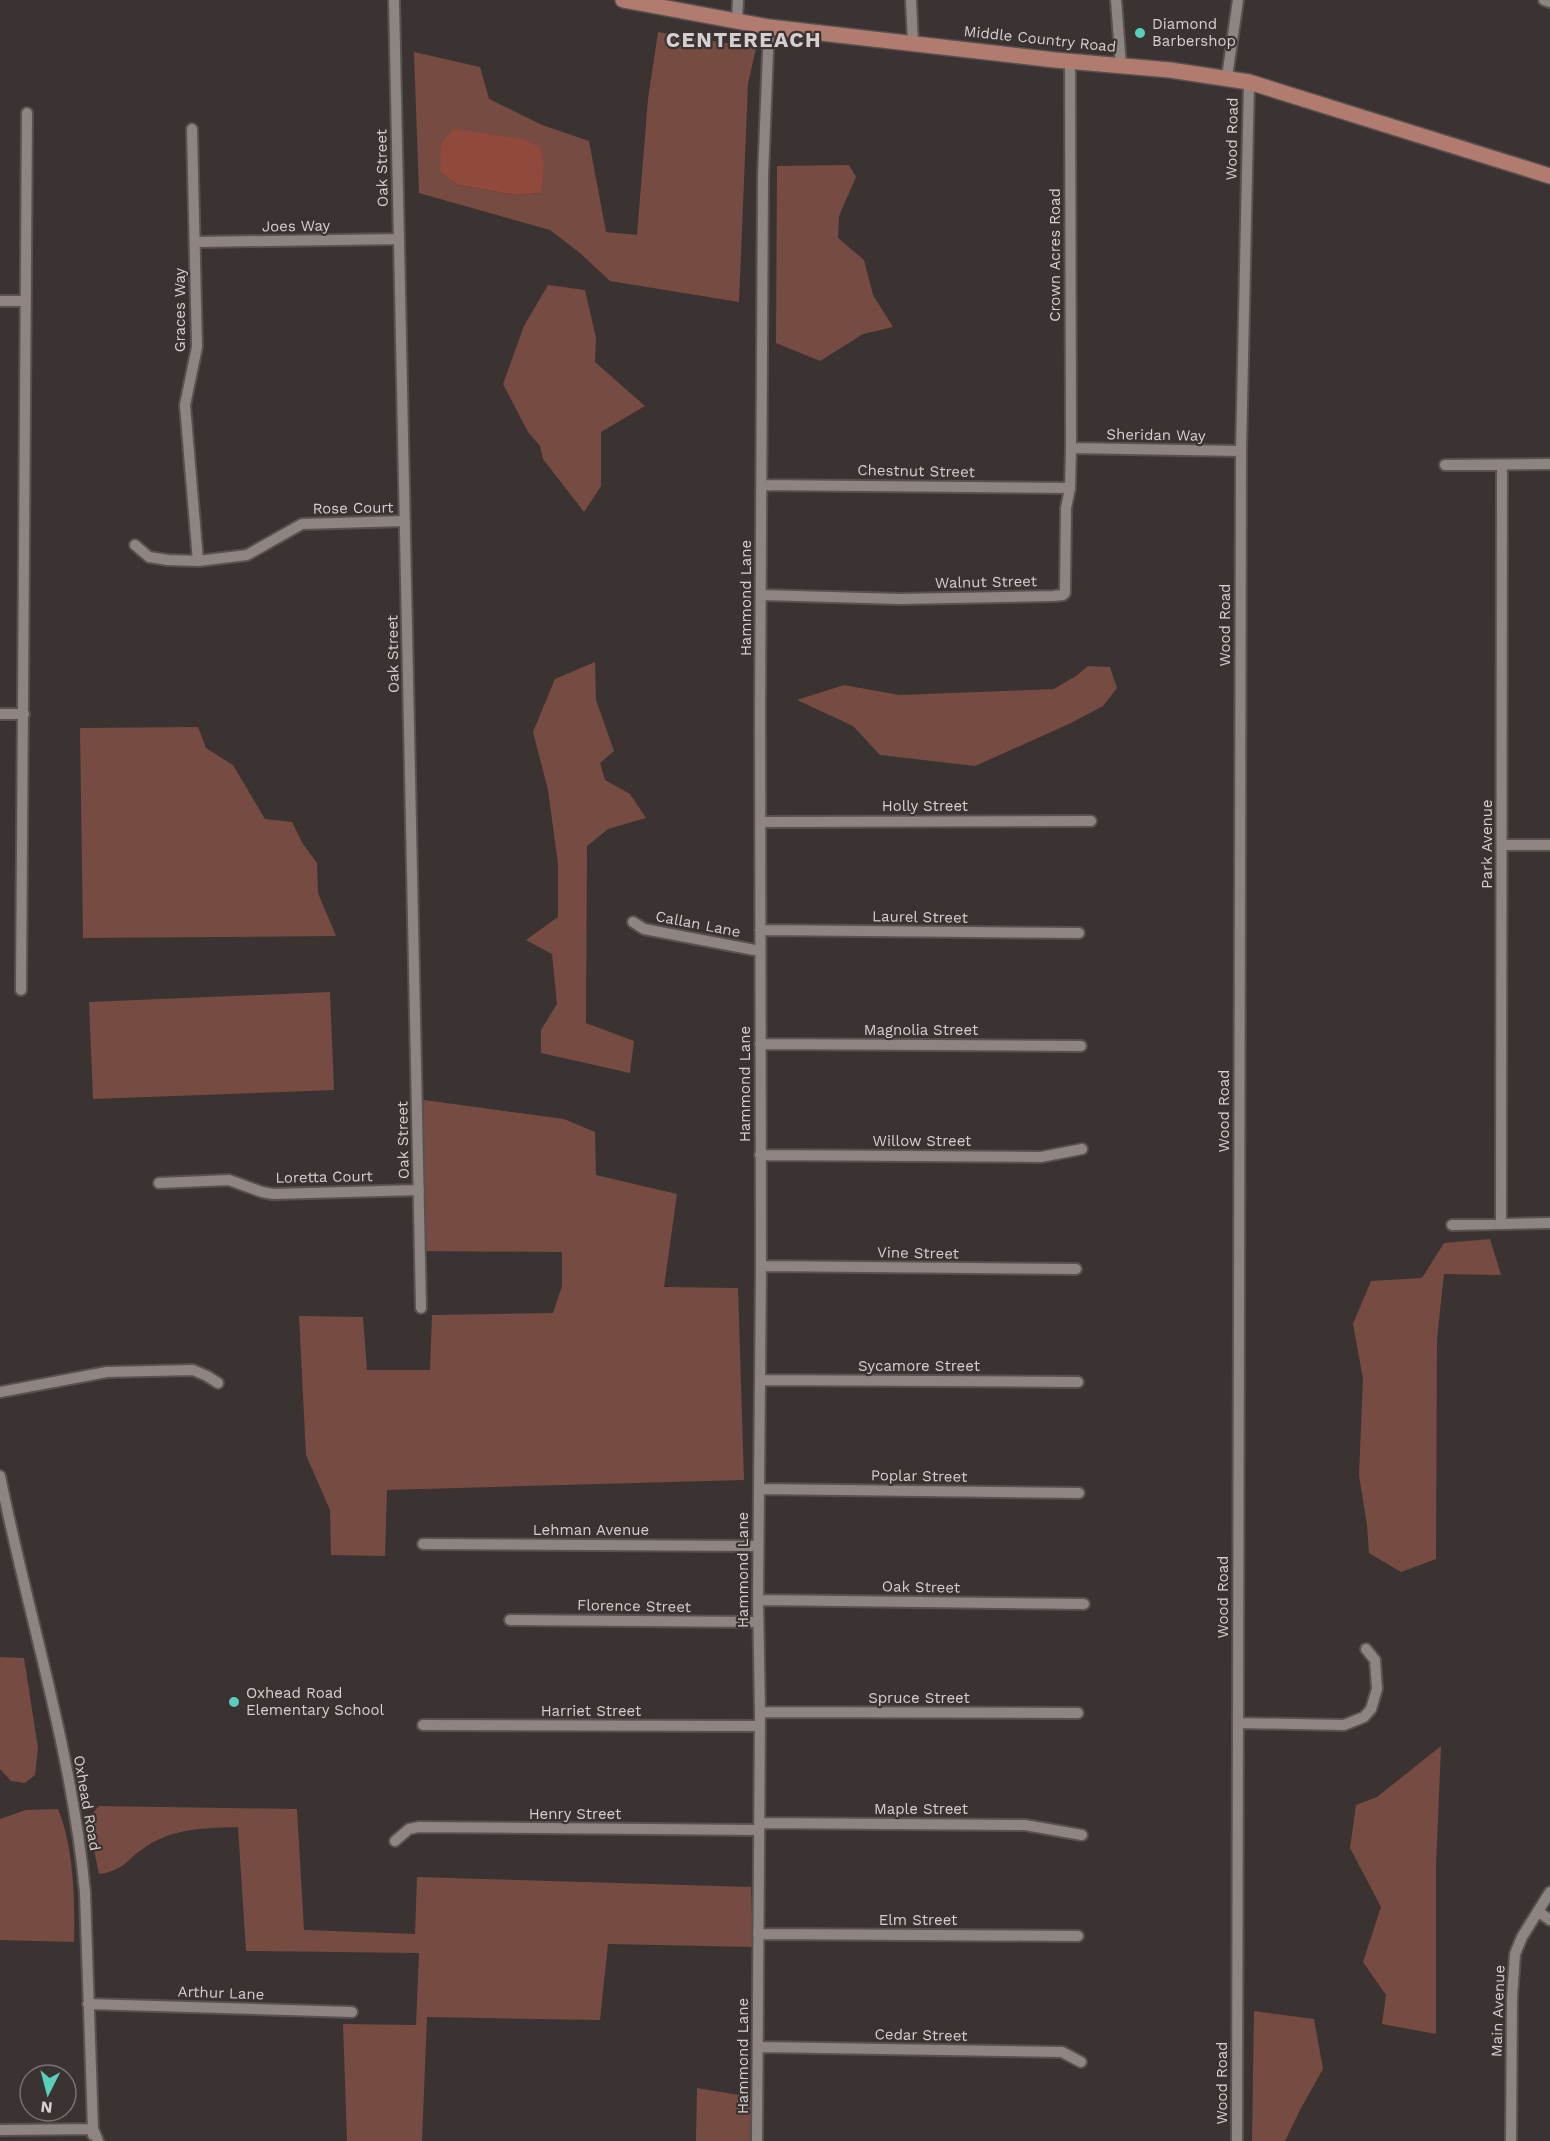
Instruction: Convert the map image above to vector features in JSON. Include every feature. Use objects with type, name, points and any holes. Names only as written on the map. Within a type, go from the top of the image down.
[{"type":"main road","name":"Middle Country Road","points":[[623,0],[769,27],[1227,77],[1550,176]]},
{"type":"street","name":"Oak Street","points":[[394,0],[421,1308]]},
{"type":"street","points":[[737,22],[738,0]]},
{"type":"street","points":[[911,0],[912,43]]},
{"type":"street","points":[[1116,0],[1121,66]]},
{"type":"street","points":[[1227,77],[1238,0]]},
{"type":"street","points":[[1545,0],[1550,2]]},
{"type":"street","name":"Hammond Lane","points":[[757,2141],[763,176],[769,27]]},
{"type":"street","name":"Crown Acres Road","points":[[1070,61],[1071,448]]},
{"type":"street","name":"Wood Road","points":[[1237,2141],[1241,451],[1249,82]]},
{"type":"street","points":[[21,990],[27,113]]},
{"type":"street","name":"Graces Way","points":[[192,129],[196,347],[184,405],[198,561]]},
{"type":"street","name":"Joes Way","points":[[195,242],[399,239]]},
{"type":"street","points":[[0,301],[26,301]]},
{"type":"street","name":"Sheridan Way","points":[[1071,448],[1241,451]]},
{"type":"street","name":"Walnut Street","points":[[761,595],[900,599],[1063,595],[1067,579],[1066,508],[1070,488],[1071,448]]},
{"type":"street","points":[[1445,465],[1550,464]]},
{"type":"street","name":"Park Avenue","points":[[1501,1223],[1502,466]]},
{"type":"street","name":"Chestnut Street","points":[[762,485],[1070,488]]},
{"type":"street","name":"Rose Court","points":[[135,545],[149,556],[168,560],[198,561],[247,555],[302,524],[405,522]]},
{"type":"street","points":[[0,714],[24,714]]},
{"type":"street","name":"Holly Street","points":[[760,822],[1091,821]]},
{"type":"street","points":[[1502,845],[1550,845]]},
{"type":"street","name":"Callan Lane","points":[[633,922],[644,929],[760,951]]},
{"type":"street","name":"Laurel Street","points":[[760,930],[1079,933]]},
{"type":"street","name":"Magnolia Street","points":[[760,1044],[1081,1046]]},
{"type":"street","name":"Willow Street","points":[[760,1155],[1041,1157],[1082,1149]]},
{"type":"street","name":"Loretta Court","points":[[159,1183],[229,1180],[273,1194],[419,1190]]},
{"type":"street","points":[[1452,1225],[1550,1223]]},
{"type":"street","name":"Vine Street","points":[[760,1266],[1076,1269]]},
{"type":"street","points":[[0,1392],[107,1372],[193,1370],[218,1383]]},
{"type":"street","name":"Sycamore Street","points":[[760,1380],[1078,1382]]},
{"type":"street","name":"Oxhead Road","points":[[0,1479],[55,1717],[76,1822],[85,1892],[93,2135],[98,2141]]},
{"type":"street","name":"Poplar Street","points":[[759,1489],[1079,1493]]},
{"type":"street","name":"Lehman Avenue","points":[[423,1544],[758,1546]]},
{"type":"street","name":"Oak Street","points":[[758,1600],[1084,1604]]},
{"type":"street","name":"Florence Street","points":[[510,1620],[758,1622]]},
{"type":"street","points":[[1239,1723],[1344,1725],[1364,1717],[1371,1709],[1377,1689],[1375,1660],[1366,1649]]},
{"type":"street","name":"Spruce Street","points":[[760,1712],[1078,1713]]},
{"type":"street","name":"Harriet Street","points":[[423,1725],[760,1726]]},
{"type":"street","name":"Maple Street","points":[[759,1827],[1025,1825],[1082,1835]]},
{"type":"street","name":"Henry Street","points":[[395,1841],[409,1829],[419,1827],[759,1827]]},
{"type":"street","name":"Main Avenue","points":[[1511,2141],[1512,1974],[1515,1954],[1522,1937],[1550,1892]]},
{"type":"street","points":[[1539,1912],[1550,1920]]},
{"type":"street","name":"Elm Street","points":[[758,1934],[1078,1936]]},
{"type":"street","name":"Arthur Lane","points":[[88,2004],[352,2012]]},
{"type":"street","name":"Cedar Street","points":[[758,2047],[1062,2052],[1081,2062]]},
{"type":"street","points":[[0,2130],[93,2135]]},
{"type":"shaded area","points":[[658,32],[756,48],[748,84],[739,302],[610,281],[580,253],[550,230],[419,193],[414,52],[480,67],[489,99],[542,125],[589,141],[606,232],[637,235],[648,99]],"holes":[[[440,172],[541,193],[516,195],[458,185]]]},
{"type":"shaded area","points":[[453,129],[524,139],[540,148],[544,162],[541,193],[516,195],[458,185],[440,172],[441,144]]},
{"type":"shaded area","points":[[849,165],[856,177],[839,216],[838,238],[864,260],[873,295],[893,327],[863,334],[820,361],[776,343],[777,166]]},
{"type":"shaded area","points":[[548,285],[585,290],[596,338],[595,362],[645,406],[601,432],[601,486],[584,512],[543,459],[540,446],[528,432],[503,384],[524,326]]},
{"type":"shaded area","points":[[595,662],[596,700],[614,751],[600,763],[605,780],[630,794],[646,818],[608,829],[587,846],[586,1023],[634,1041],[630,1073],[541,1053],[541,1030],[557,1004],[552,954],[526,940],[558,917],[558,864],[548,790],[533,732],[555,679]]},
{"type":"shaded area","points":[[1088,666],[1110,667],[1117,688],[1103,706],[1071,723],[975,766],[880,755],[853,726],[797,700],[844,685],[899,695],[1054,689]]},
{"type":"shaded area","points":[[198,727],[206,748],[233,765],[265,819],[292,822],[303,844],[317,863],[318,893],[336,936],[83,938],[80,728]]},
{"type":"shaded area","points":[[330,992],[334,1090],[93,1099],[89,1002]]},
{"type":"shaded area","points":[[417,1099],[564,1119],[595,1132],[596,1175],[677,1194],[664,1287],[738,1288],[744,1480],[387,1490],[385,1556],[331,1555],[330,1510],[306,1455],[299,1316],[363,1317],[367,1370],[430,1370],[432,1315],[553,1313],[562,1286],[562,1252],[420,1251]]},
{"type":"shaded area","points":[[1490,1239],[1501,1275],[1444,1274],[1437,1339],[1436,1559],[1401,1572],[1369,1553],[1359,1475],[1363,1379],[1353,1324],[1371,1281],[1422,1278],[1444,1243]]},
{"type":"shaded area","points":[[0,1657],[24,1658],[38,1748],[35,1775],[25,1783],[11,1781],[0,1769]]},
{"type":"shaded area","points":[[1441,1746],[1436,1867],[1436,2034],[1382,2024],[1386,1995],[1363,1962],[1381,1907],[1350,1848],[1356,1805],[1377,1797]]},
{"type":"shaded area","points":[[99,1806],[297,1809],[304,1930],[415,1934],[417,1877],[751,1887],[753,1947],[608,1944],[600,2020],[427,2017],[422,2141],[347,2141],[343,2024],[416,2025],[419,1953],[246,1951],[238,1827],[179,1832],[147,1846],[121,1867],[99,1874],[89,1826],[90,1816]]},
{"type":"shaded area","points":[[58,1809],[70,1857],[74,1892],[74,1942],[0,1940],[0,1819],[26,1810]]},
{"type":"shaded area","points":[[1254,2011],[1314,2019],[1323,2069],[1285,2141],[1252,2141]]},
{"type":"shaded area","points":[[697,2088],[757,2098],[757,2141],[696,2141]]},
{"type":"place","name":"Diamond Barbershop","points":[[1140,33]]},
{"type":"place","name":"Oxhead Road Elementary School","points":[[234,1702]]},
{"type":"district","name":"CENTEREACH","points":[[744,39]]}]
